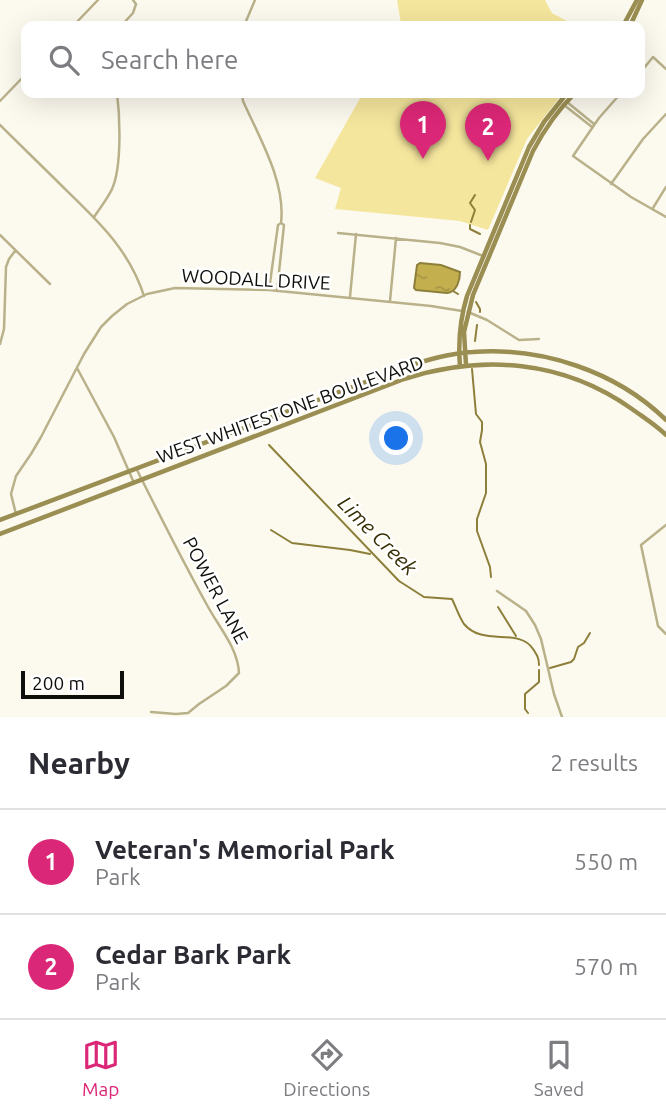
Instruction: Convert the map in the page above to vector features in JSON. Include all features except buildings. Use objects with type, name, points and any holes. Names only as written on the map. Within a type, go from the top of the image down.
[{"type":"main road","points":[[626,21],[637,0]]},
{"type":"main road","points":[[632,21],[642,0]]},
{"type":"main road","points":[[465,311],[533,151],[565,98]]},
{"type":"main road","points":[[463,365],[465,311],[483,256],[529,147],[544,122],[569,98]]},
{"type":"main road","name":"WEST WHITESTONE BOULEVARD","points":[[0,520],[405,366],[462,353],[518,352],[565,362],[619,384],[641,398],[666,420]]},
{"type":"main road","name":"WEST WHITESTONE BOULEVARD","points":[[0,534],[404,379],[463,365],[521,366],[572,378],[624,403],[666,435]]},
{"type":"main road","points":[[310,402],[316,414]]},
{"type":"street","points":[[78,21],[99,0]]},
{"type":"street","points":[[126,21],[133,13],[136,4],[133,0]]},
{"type":"street","points":[[246,21],[255,0]]},
{"type":"street","points":[[645,67],[653,57],[666,69]]},
{"type":"street","points":[[0,101],[21,79]]},
{"type":"street","points":[[93,217],[112,189],[117,174],[117,98]]},
{"type":"street","points":[[243,98],[267,153],[280,194],[281,223],[284,225],[277,291]]},
{"type":"street","points":[[617,98],[593,125],[573,156],[611,184],[666,217]]},
{"type":"street","points":[[564,102],[593,125]]},
{"type":"street","points":[[611,184],[643,139],[666,114]]},
{"type":"street","points":[[0,125],[116,242],[135,272],[144,296]]},
{"type":"street","points":[[653,208],[666,187]]},
{"type":"street","points":[[269,290],[278,225],[281,223]]},
{"type":"street","points":[[338,233],[460,247],[483,256]]},
{"type":"street","points":[[350,299],[356,234]]},
{"type":"street","points":[[0,235],[50,284]]},
{"type":"street","points":[[390,302],[396,239]]},
{"type":"street","points":[[0,344],[4,329],[6,267],[15,251]]},
{"type":"street","name":"WOODALL DRIVE","points":[[16,514],[11,494],[16,476],[101,328],[127,304],[163,289],[269,290],[431,306],[465,311],[487,320],[519,340],[539,339]]},
{"type":"street","points":[[77,368],[114,437],[134,483]]},
{"type":"street","name":"POWER LANE","points":[[136,468],[239,664],[239,673],[226,686],[188,713],[151,712]]},
{"type":"street","points":[[666,525],[641,545],[658,626],[666,634]]},
{"type":"street","points":[[497,591],[526,611],[535,625],[562,717]]},
{"type":"shaded area","points":[[397,0],[545,0],[552,13],[567,21],[400,21]]},
{"type":"shaded area","points":[[360,98],[559,98],[527,139],[488,230],[460,221],[335,209],[341,188],[315,178]]},
{"type":"water","points":[[417,265],[441,265],[460,272],[456,288],[447,293],[416,290]]},
{"type":"waterway","points":[[471,222],[475,210],[470,203],[475,195]]},
{"type":"waterway","points":[[470,225],[470,229],[480,234]]},
{"type":"waterway","points":[[453,291],[458,294]]},
{"type":"waterway","points":[[476,302],[480,312]]},
{"type":"waterway","points":[[475,341],[477,325]]},
{"type":"waterway","points":[[472,369],[476,414],[482,422],[480,442],[486,464],[486,493],[477,519],[477,531],[491,577]]},
{"type":"waterway","name":"Lime Creek","points":[[269,445],[399,581],[424,597],[452,599],[462,621],[472,631],[481,635],[510,637],[527,643],[537,655],[539,665]]},
{"type":"waterway","points":[[271,530],[292,543],[370,554]]},
{"type":"waterway","points":[[498,607],[516,636]]},
{"type":"waterway","points":[[550,668],[571,662],[578,647],[590,633]]},
{"type":"waterway","name":"Lime Creek","points":[[528,713],[525,709],[525,694],[539,682],[539,670]]},
{"type":"place","name":"Veteran's Memorial Park","points":[[423,159]]},
{"type":"place","name":"Cedar Bark Park","points":[[488,161]]}]
